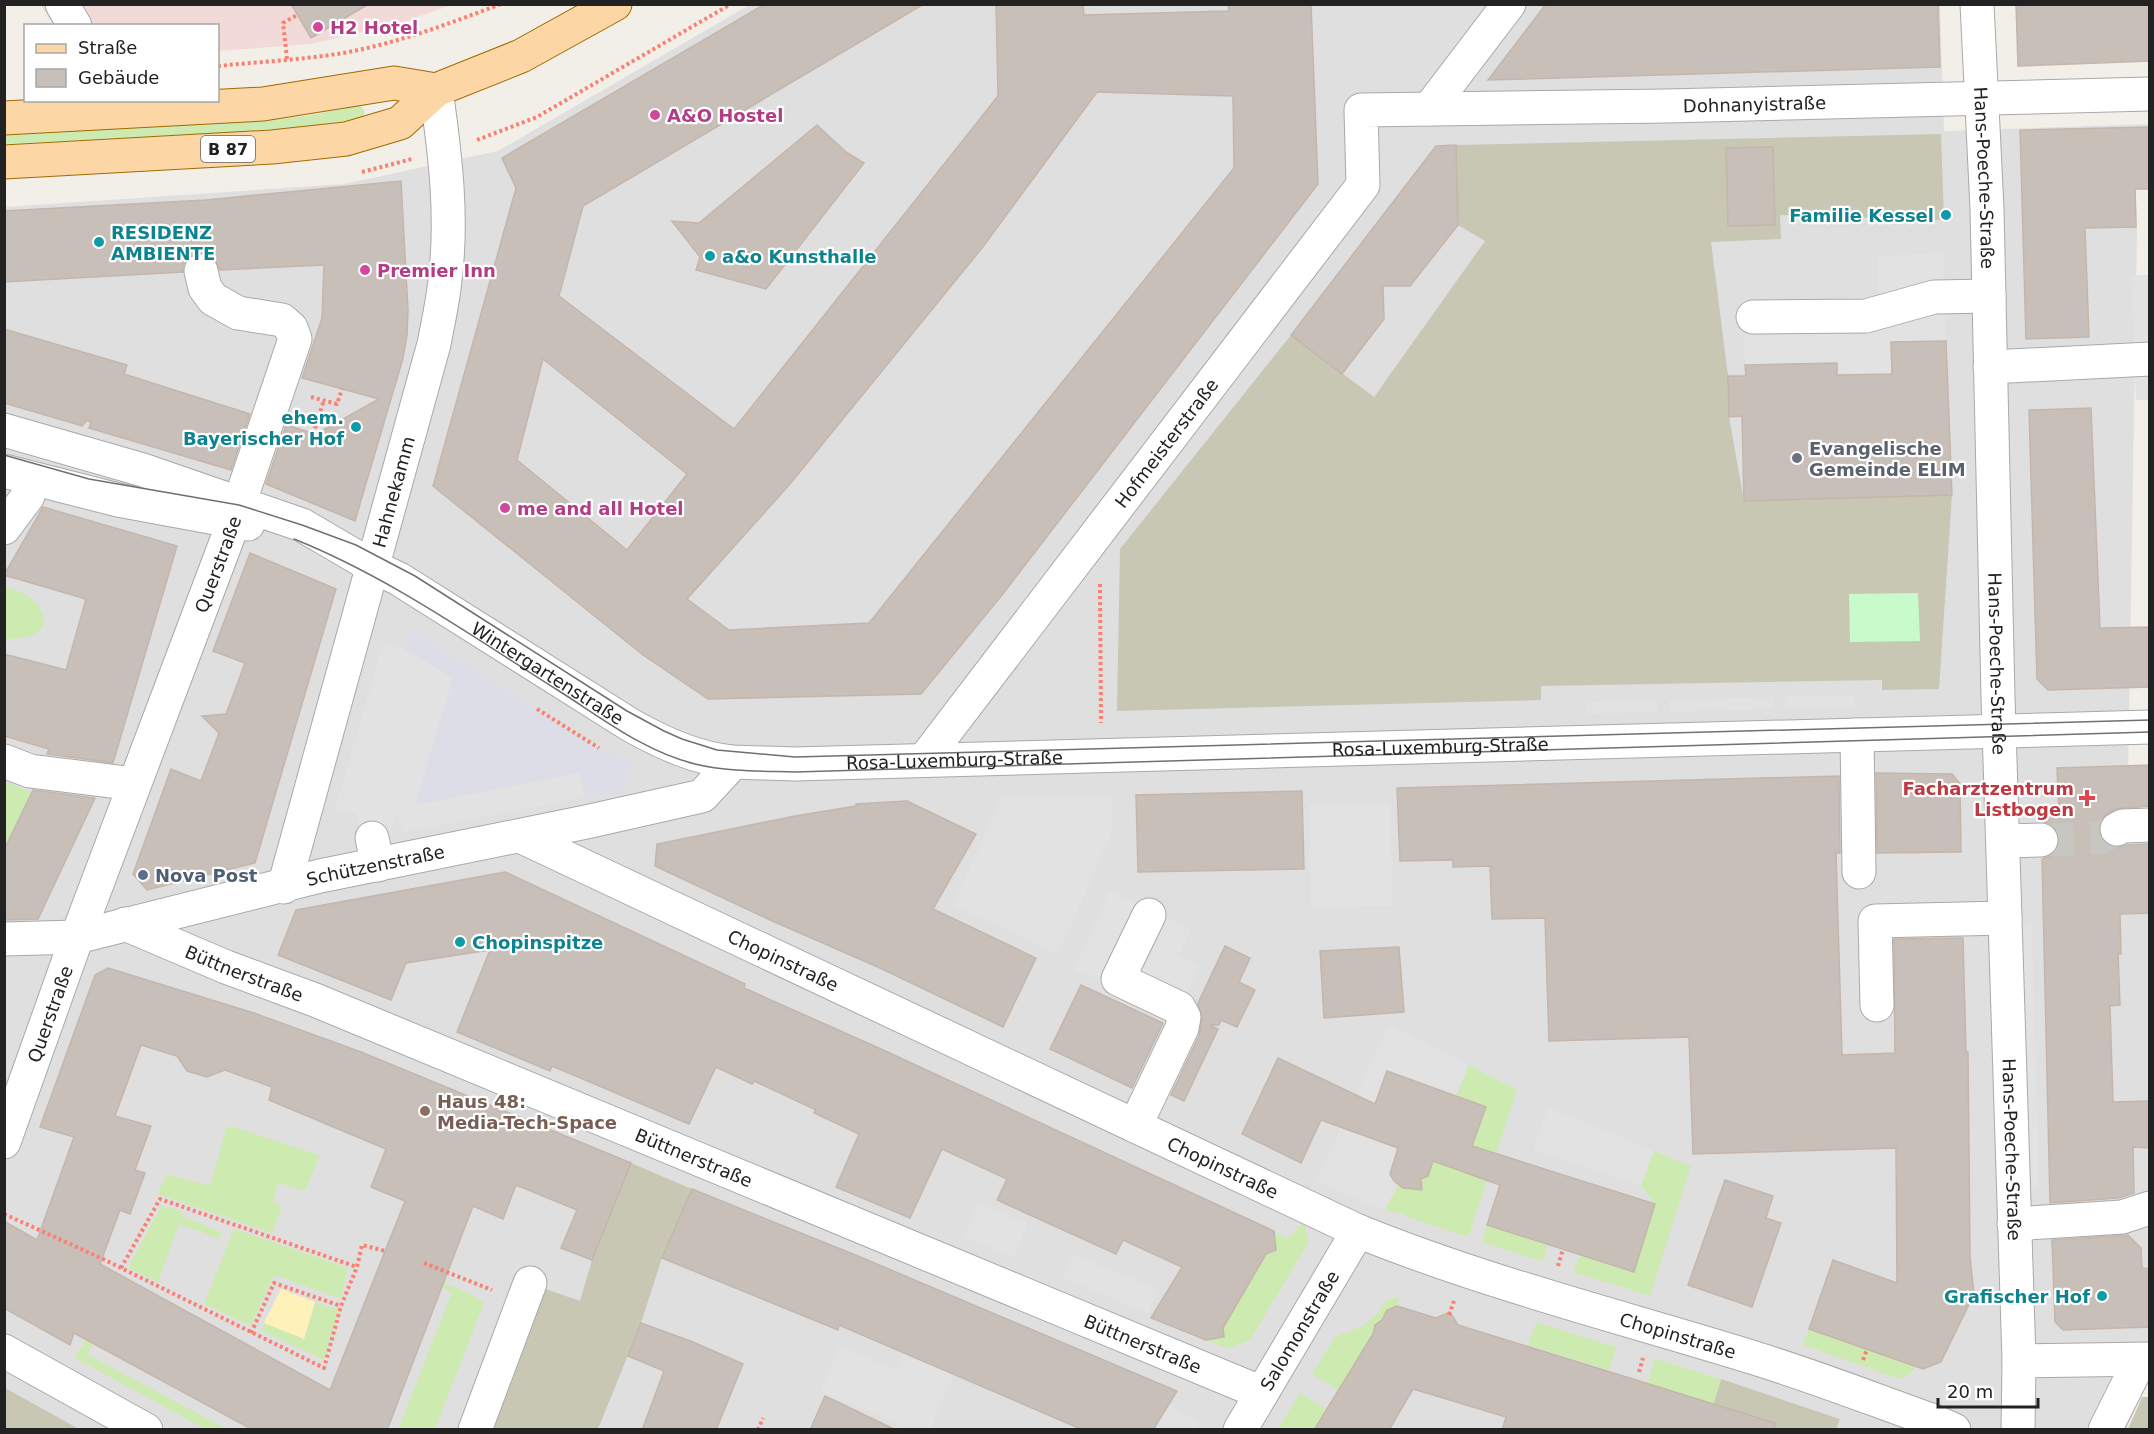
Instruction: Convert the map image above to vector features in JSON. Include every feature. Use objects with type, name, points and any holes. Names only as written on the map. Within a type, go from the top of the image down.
[{"type":"main road","name":"B 87","points":[[4,162],[272,147],[346,139],[400,123],[436,90],[521,56],[615,4]]},
{"type":"main road","points":[[4,118],[263,104],[394,82],[436,90]]},
{"type":"street","points":[[62,4],[74,24]]},
{"type":"street","points":[[1429,108],[1509,4]]},
{"type":"street","name":"Hans-Poeche-Straße","points":[[1977,4],[1987,209],[2019,1361],[2018,1430]]},
{"type":"street","name":"Hahnekamm","points":[[284,887],[434,344],[446,280],[447,173],[436,90]]},
{"type":"street","name":"Dohnanyistraße","points":[[1361,110],[1579,108],[2150,94]]},
{"type":"street","name":"Hofmeisterstraße","points":[[924,760],[1363,185],[1361,110]]},
{"type":"street","name":"Querstraße","points":[[4,1142],[77,937],[236,511],[296,339],[291,328],[282,320],[238,313],[213,299],[205,288],[201,271]]},
{"type":"street","points":[[1753,317],[1866,316],[1934,297],[1989,296]]},
{"type":"street","points":[[1990,368],[2150,359]]},
{"type":"street","points":[[4,430],[143,470],[236,511]]},
{"type":"street","points":[[4,471],[118,500],[236,511]]},
{"type":"street","points":[[4,528],[28,496]]},
{"type":"street","name":"Wintergartenstraße","points":[[236,511],[298,532],[399,579],[659,741],[700,756],[731,762]]},
{"type":"street","name":"Rosa-Luxemburg-Straße","points":[[731,762],[794,764],[2150,726]]},
{"type":"street","points":[[1857,735],[1859,872]]},
{"type":"street","points":[[4,761],[30,771],[134,784]]},
{"type":"street","name":"Schützenstraße","points":[[4,939],[77,937],[284,887],[320,876],[375,852],[520,836],[702,795],[727,770],[731,762]]},
{"type":"street","points":[[2117,829],[2123,826],[2150,825]]},
{"type":"street","name":"Chopinstraße","points":[[520,836],[1358,1231],[1468,1271],[1752,1357],[1934,1420],[1954,1430]]},
{"type":"street","points":[[2003,841],[2041,840]]},
{"type":"street","points":[[1135,1126],[1182,1028],[1184,1017],[1179,1008],[1118,979],[1149,915]]},
{"type":"street","points":[[1878,1005],[1875,921],[2005,918]]},
{"type":"street","name":"Büttnerstraße","points":[[125,924],[226,967],[327,1004],[1262,1393]]},
{"type":"street","points":[[2014,1224],[2122,1217],[2150,1208]]},
{"type":"street","name":"Salomonstraße","points":[[1239,1430],[1358,1231]]},
{"type":"street","points":[[475,1430],[527,1293]]},
{"type":"street","points":[[4,1351],[146,1430]]},
{"type":"street","points":[[2019,1361],[2145,1360]]},
{"type":"street","points":[[2105,1430],[2145,1360]]},
{"type":"path","points":[[219,66],[338,54],[397,40],[501,4]]},
{"type":"path","points":[[287,59],[283,23],[297,15]]},
{"type":"path","points":[[279,388],[337,404],[342,388]]},
{"type":"path","points":[[314,434],[324,400]]},
{"type":"path","points":[[1100,582],[1101,723]]},
{"type":"path","points":[[121,1268],[160,1199],[357,1266]]},
{"type":"path","points":[[4,1214],[121,1268],[324,1368],[341,1306],[357,1266],[362,1245],[385,1251]]},
{"type":"path","points":[[1556,1272],[1563,1249]]},
{"type":"path","points":[[424,1263],[527,1293]]},
{"type":"path","points":[[251,1333],[274,1283],[341,1306]]},
{"type":"path","points":[[1865,1355],[1867,1349]]},
{"type":"path","points":[[758,1430],[763,1418]]},
{"type":"shaded area","points":[[751,4],[1940,5],[1944,131],[2149,124],[2149,189],[2136,190],[2127,838],[2150,838],[2150,1342],[2143,1342],[2143,1389],[2127,1429],[5,1430],[5,207],[344,184],[498,151]]},
{"type":"shaded area","points":[[41,5],[451,5],[401,23],[311,44],[219,51],[219,24],[52,24]]},
{"type":"shaded area","points":[[1941,134],[1944,220],[1780,215],[1781,239],[1711,242],[1728,376],[1729,417],[1744,501],[1952,495],[1939,689],[1882,690],[1882,680],[1541,686],[1541,700],[1117,711],[1120,549],[1291,335],[1374,397],[1485,241],[1458,225],[1456,145]]},
{"type":"shaded area","points":[[1943,253],[1946,341],[1891,342],[1892,374],[1837,375],[1836,363],[1745,365],[1742,302],[1878,297],[1878,256]]},
{"type":"shaded area","points":[[2131,275],[2149,275],[2149,400],[2136,400]]},
{"type":"shaded area","points":[[412,630],[595,746],[632,762],[627,786],[615,796],[585,797],[580,773],[415,805],[453,678],[405,649]]},
{"type":"shaded area","points":[[383,643],[405,649],[453,678],[416,805],[580,773],[585,797],[402,833],[397,811],[390,835],[361,841],[357,814],[335,809]]},
{"type":"shaded area","points":[[1855,695],[1855,707],[1785,709],[1785,697]]},
{"type":"shaded area","points":[[1773,697],[1773,709],[1670,712],[1669,700]]},
{"type":"shaded area","points":[[1657,700],[1657,712],[1587,714],[1587,702]]},
{"type":"shaded area","points":[[1002,796],[1113,797],[1112,832],[1058,954],[953,905]]},
{"type":"shaded area","points":[[1390,803],[1392,906],[1311,907],[1309,804]]},
{"type":"shaded area","points":[[1110,891],[1191,929],[1179,956],[1200,966],[1176,1017],[1074,969]]},
{"type":"shaded area","points":[[2032,923],[2039,1186],[2023,1197],[2015,934]]},
{"type":"shaded area","points":[[1389,1024],[1469,1065],[1456,1096],[1387,1071],[1363,1135],[1398,1148],[1393,1163],[1398,1185],[1385,1210],[1316,1181]]},
{"type":"shaded area","points":[[1548,1107],[1654,1151],[1641,1185],[1533,1150]]},
{"type":"shaded area","points":[[631,1163],[692,1189],[662,1258],[641,1323],[598,1429],[485,1430],[540,1287],[580,1301],[592,1260]]},
{"type":"shaded area","points":[[979,1203],[1028,1224],[1013,1258],[964,1236]]},
{"type":"shaded area","points":[[1073,1254],[1159,1289],[1148,1313],[1062,1278]]},
{"type":"shaded area","points":[[840,1345],[896,1370],[904,1353],[954,1375],[930,1429],[909,1429],[820,1391]]},
{"type":"shaded area","points":[[1721,1379],[1840,1419],[1836,1429],[1706,1430]]},
{"type":"shaded area","points":[[5,1388],[79,1429],[5,1429]]},
{"type":"shaded area","points":[[2142,1397],[2149,1397],[2149,1429],[2128,1429]]},
{"type":"shaded area","points":[[1169,1404],[1200,1423],[1196,1429],[1153,1430]]},
{"type":"green space","points":[[360,105],[365,112],[361,119],[272,130],[5,144],[5,135],[282,119]]},
{"type":"green space","points":[[5,587],[32,599],[40,608],[44,617],[43,626],[36,633],[24,638],[5,639]]},
{"type":"green space","points":[[1918,593],[1920,641],[1850,642],[1849,594]]},
{"type":"green space","points":[[4,781],[32,793],[4,864]]},
{"type":"green space","points":[[1469,1065],[1517,1090],[1468,1237],[1385,1210],[1398,1185],[1409,1189],[1428,1176],[1433,1161],[1463,1171],[1486,1107],[1456,1096]]},
{"type":"green space","points":[[227,1125],[320,1155],[305,1191],[278,1183],[273,1203],[282,1206],[272,1233],[157,1194],[167,1174],[210,1186]]},
{"type":"green space","points":[[1654,1151],[1691,1166],[1650,1296],[1576,1273],[1574,1270],[1580,1255],[1634,1271],[1655,1204],[1641,1185]]},
{"type":"green space","points":[[162,1205],[184,1212],[182,1216],[222,1232],[219,1239],[179,1224],[158,1282],[128,1268]]},
{"type":"green space","points":[[1304,1222],[1309,1242],[1250,1340],[1227,1349],[1207,1340],[1208,1337],[1220,1338],[1223,1324],[1253,1277],[1272,1231],[1288,1239]]},
{"type":"green space","points":[[1487,1225],[1548,1244],[1543,1260],[1540,1261],[1482,1242]]},
{"type":"green space","points":[[234,1229],[348,1268],[341,1299],[274,1275],[251,1326],[204,1304]]},
{"type":"green space","points":[[432,1278],[471,1294],[484,1303],[435,1429],[398,1430],[452,1292],[430,1282]]},
{"type":"green space","points":[[1399,1298],[1397,1306],[1375,1325],[1373,1334],[1338,1390],[1312,1374],[1335,1337],[1363,1326],[1378,1313],[1385,1302]]},
{"type":"green space","points":[[315,1302],[338,1310],[324,1360],[262,1331],[264,1323],[304,1339]]},
{"type":"green space","points":[[1536,1322],[1616,1347],[1609,1370],[1528,1345]]},
{"type":"green space","points":[[1809,1329],[1915,1366],[1912,1373],[1899,1379],[1803,1345]]},
{"type":"green space","points":[[86,1339],[93,1343],[87,1354],[227,1429],[205,1429],[75,1358]]},
{"type":"green space","points":[[1655,1359],[1721,1379],[1713,1404],[1647,1384]]},
{"type":"green space","points":[[1300,1393],[1326,1409],[1313,1429],[1278,1429]]},
{"type":"sand","points":[[281,1289],[315,1302],[304,1339],[264,1323]]},
{"type":"building","name":"H2 Hotel","points":[[291,4],[369,4],[311,38]]},
{"type":"building","points":[[765,4],[924,4],[583,206],[559,296],[734,429],[998,96],[996,4],[1083,4],[1084,15],[1229,11],[1228,4],[1311,4],[1318,184],[1002,595],[921,694],[708,699],[643,655],[433,486],[516,188],[502,158]],"holes":[[[1097,92],[1233,96],[1234,168],[869,623],[729,630],[687,599],[790,484],[982,248]],[[543,359],[687,474],[627,550],[517,460]]]},
{"type":"building","points":[[1546,4],[1938,4],[1940,67],[1488,80]]},
{"type":"building","points":[[2016,4],[2150,4],[2150,61],[2018,66]]},
{"type":"building","points":[[817,125],[846,152],[864,163],[766,289],[696,270],[700,257],[672,221],[699,223]]},
{"type":"building","points":[[2150,127],[2150,189],[2135,189],[2136,227],[2085,228],[2089,337],[2026,339],[2020,130]]},
{"type":"building","points":[[1456,145],[1458,225],[1410,286],[1383,286],[1384,319],[1342,374],[1291,335],[1436,146]]},
{"type":"building","points":[[1773,147],[1775,225],[1728,226],[1726,148]]},
{"type":"building","points":[[401,181],[408,310],[407,335],[403,358],[355,521],[266,484],[286,425],[316,434],[379,399],[302,378],[322,318],[324,265],[220,270],[214,258],[206,253],[197,253],[188,258],[183,265],[183,272],[4,282],[4,211],[206,200]]},
{"type":"building","points":[[4,329],[127,365],[124,374],[250,414],[231,470],[89,428],[91,423],[87,420],[82,426],[4,403]]},
{"type":"building","points":[[1946,341],[1952,495],[1744,501],[1742,416],[1729,417],[1728,376],[1746,376],[1745,365],[1837,363],[1837,375],[1892,374],[1891,342]]},
{"type":"building","points":[[2091,408],[2100,628],[2150,627],[2150,687],[2048,690],[2037,679],[2029,410]]},
{"type":"building","points":[[43,507],[177,546],[113,763],[47,754],[49,749],[4,736],[4,654],[66,670],[86,599],[4,575]]},
{"type":"building","points":[[250,553],[336,589],[255,863],[147,890],[133,874],[171,769],[201,781],[219,733],[202,716],[226,714],[245,663],[213,651]]},
{"type":"building","points":[[2150,765],[2150,806],[2115,809],[2102,818],[2098,828],[2101,838],[2107,845],[2115,848],[2150,844],[2150,913],[2120,914],[2121,954],[2118,954],[2120,1005],[2110,1006],[2113,1102],[2150,1101],[2150,1148],[2133,1147],[2134,1193],[2118,1198],[2050,1203],[2042,859],[2051,856],[2058,848],[2060,840],[2057,830],[2049,823],[2041,821],[2041,816],[2059,815],[2057,768]]},
{"type":"building","points":[[1876,773],[1952,774],[1960,784],[1961,852],[1877,853]]},
{"type":"building","points":[[1839,776],[1840,853],[1836,853],[1842,1055],[1895,1053],[1894,939],[1963,938],[1966,1052],[1968,1052],[1970,1257],[1974,1294],[1941,1362],[1923,1369],[1809,1329],[1833,1260],[1897,1283],[1896,1148],[1693,1154],[1689,1037],[1549,1041],[1545,918],[1492,919],[1490,866],[1453,867],[1453,860],[1400,861],[1397,788]]},
{"type":"building","points":[[33,790],[95,798],[38,919],[4,920],[4,850]]},
{"type":"building","points":[[1302,791],[1304,869],[1138,872],[1136,795]]},
{"type":"building","points":[[907,801],[976,834],[933,909],[1036,958],[1003,1027],[880,968],[655,866],[657,844],[856,806],[856,804]]},
{"type":"building","points":[[505,872],[745,984],[744,988],[1274,1231],[1276,1250],[1266,1254],[1223,1328],[1224,1337],[1206,1340],[1151,1318],[1182,1267],[1123,1240],[1116,1254],[997,1200],[1007,1179],[942,1149],[910,1218],[836,1187],[859,1134],[814,1113],[816,1110],[754,1081],[752,1084],[716,1067],[689,1124],[552,1066],[550,1071],[457,1032],[490,950],[406,963],[391,1000],[278,955],[296,910]]},
{"type":"building","points":[[1225,946],[1250,958],[1239,982],[1255,990],[1237,1027],[1221,1020],[1219,1025],[1210,1025],[1218,1029],[1184,1101],[1171,1095],[1199,1036],[1202,1020],[1198,1003]]},
{"type":"building","points":[[1399,947],[1404,1012],[1324,1018],[1320,951]]},
{"type":"building","points":[[108,968],[254,1013],[361,1052],[631,1163],[592,1260],[561,1248],[577,1210],[516,1185],[503,1219],[473,1206],[387,1430],[253,1430],[74,1333],[70,1345],[4,1308],[4,1221],[37,1240],[74,1137],[40,1127],[95,975]],"holes":[[[141,1045],[177,1056],[187,1071],[207,1077],[225,1070],[272,1087],[269,1100],[386,1149],[371,1187],[405,1201],[330,1390],[100,1264],[120,1210],[130,1214],[145,1173],[135,1170],[151,1126],[115,1116]]]},
{"type":"building","points":[[1081,985],[1163,1023],[1132,1088],[1050,1049]]},
{"type":"building","points":[[1278,1058],[1375,1104],[1387,1071],[1486,1107],[1472,1146],[1655,1204],[1634,1272],[1487,1225],[1500,1185],[1433,1161],[1428,1176],[1421,1179],[1422,1190],[1403,1188],[1394,1181],[1390,1174],[1398,1148],[1321,1120],[1301,1163],[1242,1134]]},
{"type":"building","points":[[1725,1180],[1773,1196],[1766,1218],[1781,1223],[1752,1307],[1688,1285]]},
{"type":"building","points":[[692,1189],[858,1256],[1177,1391],[1153,1430],[1083,1430],[839,1325],[838,1330],[662,1258]]},
{"type":"building","name":"Grafischer Hof","points":[[2128,1235],[2141,1248],[2142,1268],[2150,1269],[2150,1327],[2063,1330],[2055,1322],[2052,1240]]},
{"type":"building","points":[[1397,1306],[1436,1318],[1450,1312],[1458,1325],[1775,1423],[1774,1430],[1502,1430],[1506,1417],[1413,1389],[1389,1430],[1314,1430],[1373,1334],[1375,1325],[1382,1320],[1387,1310]]},
{"type":"building","points":[[641,1323],[743,1364],[716,1430],[642,1430],[664,1371],[628,1356]]},
{"type":"building","points":[[825,1396],[896,1430],[810,1430]]},
{"type":"tunnel","points":[[2041,840],[2100,838],[2117,829]]},
{"type":"tram line","points":[[4,455],[89,479],[239,505],[356,545],[415,576],[627,711],[682,739],[717,750],[795,757],[2150,720]]},
{"type":"tram line","points":[[294,539],[329,554],[397,590],[641,743],[677,759],[695,764],[745,771],[795,772],[2150,732]]},
{"type":"place","name":"H2 Hotel","points":[[318,27]]},
{"type":"place","name":"A&O Hostel","points":[[655,115]]},
{"type":"place","name":"Familie Kessel","points":[[1946,215]]},
{"type":"place","name":"RESIDENZ AMBIENTE","points":[[99,242]]},
{"type":"place","name":"a&o Kunsthalle","points":[[710,256]]},
{"type":"place","name":"Premier Inn","points":[[365,270]]},
{"type":"place","name":"ehem. Bayerischer Hof","points":[[356,427]]},
{"type":"place","name":"Evangelische Gemeinde ELIM","points":[[1797,458]]},
{"type":"place","name":"me and all Hotel","points":[[505,508]]},
{"type":"place","name":"Facharztzentrum Listbogen","points":[[2087,798]]},
{"type":"place","name":"Nova Post","points":[[143,875]]},
{"type":"place","name":"Chopinspitze","points":[[460,942]]},
{"type":"place","name":"Haus 48: Media-Tech-Space","points":[[425,1111]]},
{"type":"place","name":"Grafischer Hof","points":[[2102,1296]]}]
